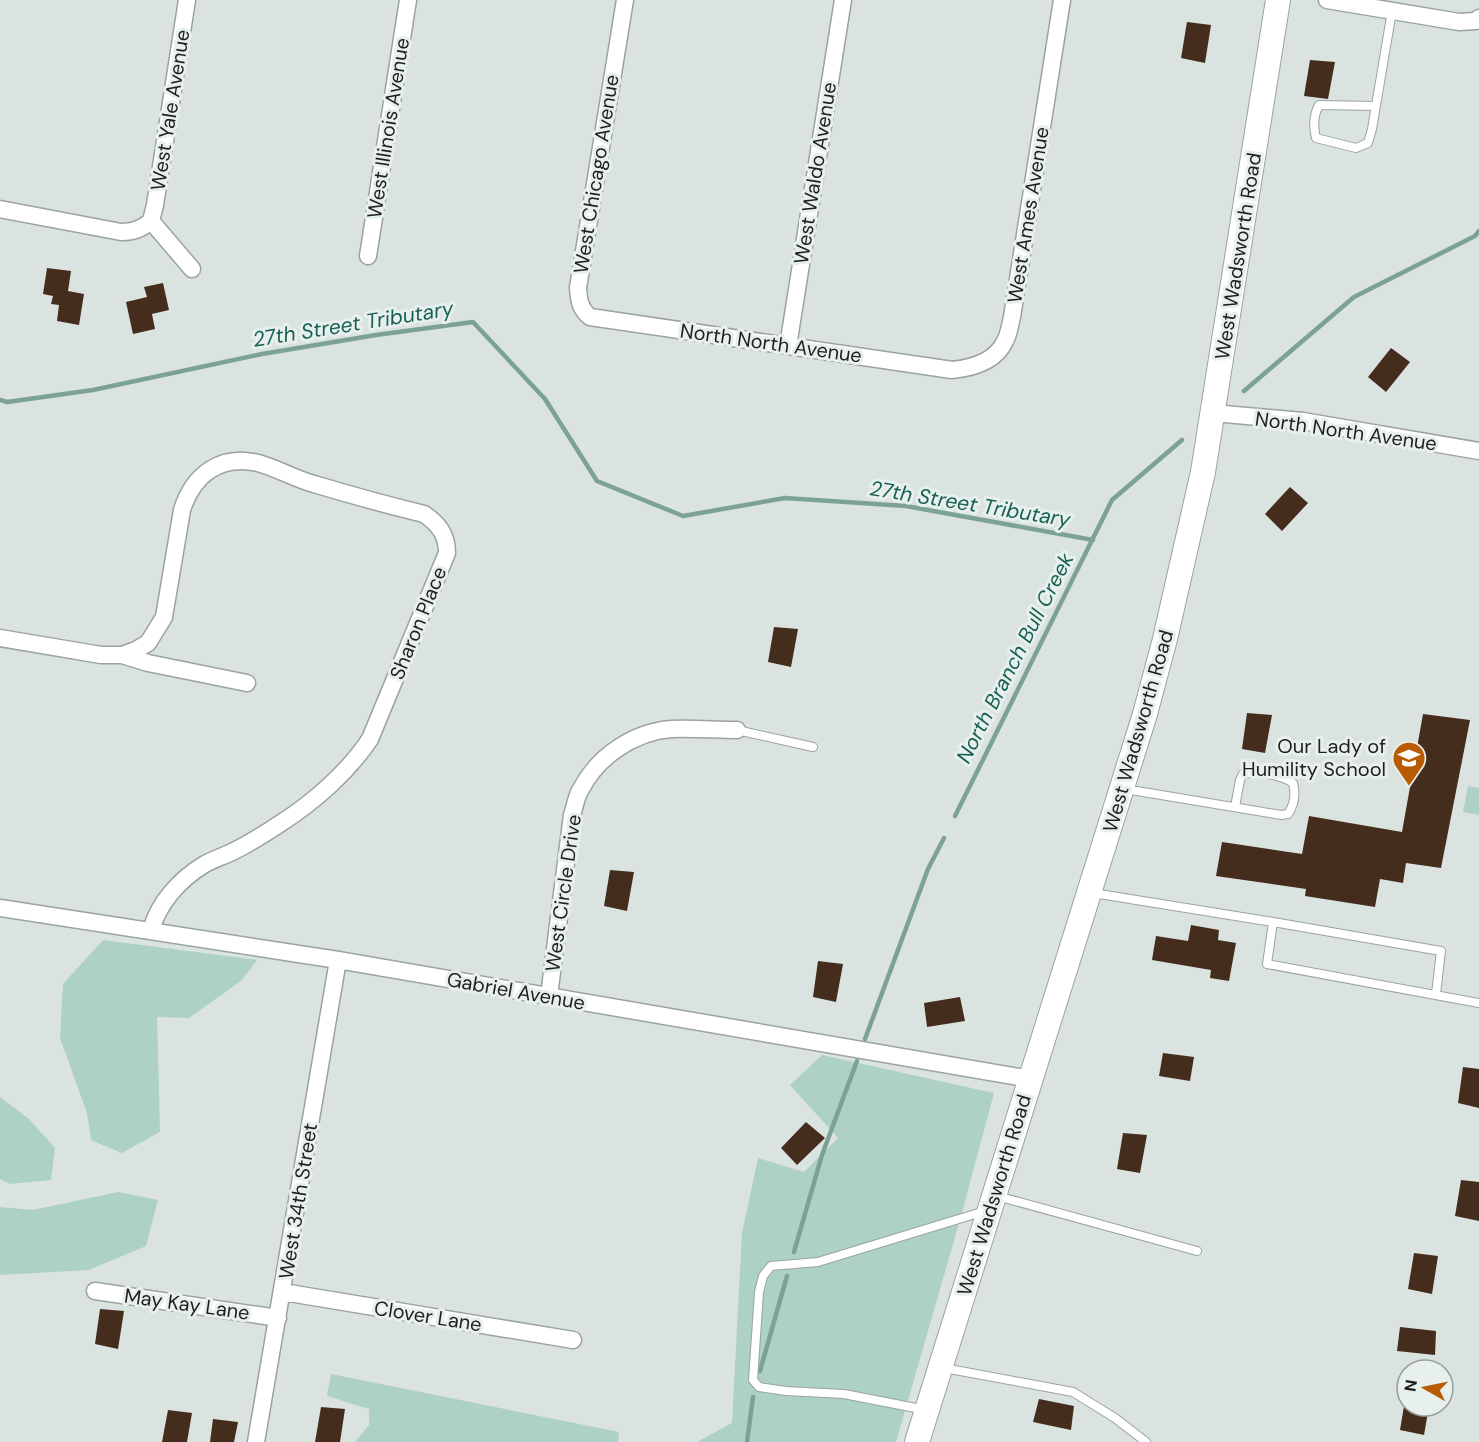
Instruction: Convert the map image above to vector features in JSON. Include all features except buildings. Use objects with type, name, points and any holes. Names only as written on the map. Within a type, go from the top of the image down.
[{"type":"main road","name":"West Wadsworth Road","points":[[917,1442],[1122,789],[1165,639],[1203,472],[1278,0]]},
{"type":"street","name":"West Yale Avenue","points":[[150,220],[155,205],[187,0]]},
{"type":"street","name":"West Illinois Avenue","points":[[368,256],[408,0]]},
{"type":"street","name":"West Chicago Avenue","points":[[617,320],[591,317],[583,311],[579,302],[578,288],[625,0]]},
{"type":"street","name":"West Waldo Avenue","points":[[788,345],[843,0]]},
{"type":"street","name":"West Ames Avenue","points":[[926,366],[952,370],[969,368],[982,363],[1005,342],[1012,317],[1062,0]]},
{"type":"street","points":[[1327,0],[1459,22],[1476,21],[1479,18]]},
{"type":"street","points":[[0,209],[121,232],[131,232],[142,228],[150,220],[192,269]]},
{"type":"street","name":"North North Avenue","points":[[617,320],[926,366]]},
{"type":"street","name":"North North Avenue","points":[[1213,413],[1304,421],[1479,451]]},
{"type":"street","name":"Sharon Place","points":[[122,655],[136,650],[156,633],[164,617],[182,510],[187,494],[200,476],[223,464],[258,463],[304,482],[424,514],[443,532],[447,543],[447,553],[370,739],[357,760],[283,822],[234,851],[204,864],[182,881],[162,903],[151,930]]},
{"type":"street","name":"Sharon Place","points":[[0,638],[101,655],[122,655],[148,663],[247,683]]},
{"type":"street","name":"West Circle Drive","points":[[549,996],[572,815],[579,790],[606,757],[623,745],[649,734],[671,729],[737,730]]},
{"type":"street","name":"Gabriel Avenue","points":[[0,908],[338,960],[1031,1079]]},
{"type":"street","name":"West 34th Street","points":[[256,1442],[279,1318],[338,960]]},
{"type":"street","name":"May Kay Lane","points":[[95,1291],[279,1318]]},
{"type":"street","name":"Clover Lane","points":[[283,1292],[573,1340]]},
{"type":"lane","points":[[1376,106],[1319,105],[1314,114],[1316,138],[1356,148],[1368,143],[1376,106],[1392,11]]},
{"type":"lane","points":[[737,730],[813,747]]},
{"type":"lane","points":[[1122,789],[1235,807],[1288,814],[1292,808],[1295,791],[1293,783],[1287,779],[1250,772],[1243,774],[1235,807]]},
{"type":"lane","points":[[1089,892],[1441,951],[1436,994]]},
{"type":"lane","points":[[1273,922],[1267,964],[1479,1003]]},
{"type":"lane","points":[[927,1411],[844,1394],[759,1387],[753,1380],[762,1276],[771,1266],[818,1262],[992,1202],[1197,1251]]},
{"type":"lane","points":[[940,1368],[1072,1392],[1114,1418],[1146,1442]]},
{"type":"green space","points":[[1468,786],[1479,788],[1479,815],[1463,812]]},
{"type":"green space","points":[[103,940],[257,960],[242,980],[189,1018],[157,1017],[160,1132],[122,1153],[91,1140],[87,1113],[60,1038],[63,984]]},
{"type":"green space","points":[[822,1055],[994,1093],[896,1442],[697,1442],[732,1423],[742,1233],[758,1158],[804,1172],[838,1138],[790,1085]]},
{"type":"green space","points":[[0,1097],[29,1119],[55,1148],[51,1180],[10,1184],[0,1179]]},
{"type":"green space","points":[[118,1192],[158,1200],[146,1246],[89,1270],[0,1275],[0,1207],[33,1210]]},
{"type":"green space","points":[[331,1374],[619,1432],[618,1442],[355,1442],[369,1425],[369,1409],[327,1396]]},
{"type":"waterway","name":"North Branch Bull Creek","points":[[1244,391],[1354,297],[1475,236],[1479,231]]},
{"type":"waterway","name":"27th Street Tributary","points":[[0,400],[7,402],[93,390],[262,354],[473,322],[545,399],[597,481],[683,516],[785,498],[906,506],[1093,540]]},
{"type":"waterway","name":"North Branch Bull Creek","points":[[955,816],[1112,500],[1182,440]]},
{"type":"waterway","name":"North Branch Bull Creek","points":[[865,1039],[928,869],[944,838]]},
{"type":"waterway","name":"North Branch Bull Creek","points":[[794,1252],[822,1155],[857,1061]]},
{"type":"waterway","name":"North Branch Bull Creek","points":[[760,1371],[787,1276]]},
{"type":"waterway","name":"North Branch Bull Creek","points":[[747,1442],[753,1397]]},
{"type":"place","name":"Our Lady of Humility School","points":[[1409,787]]}]
